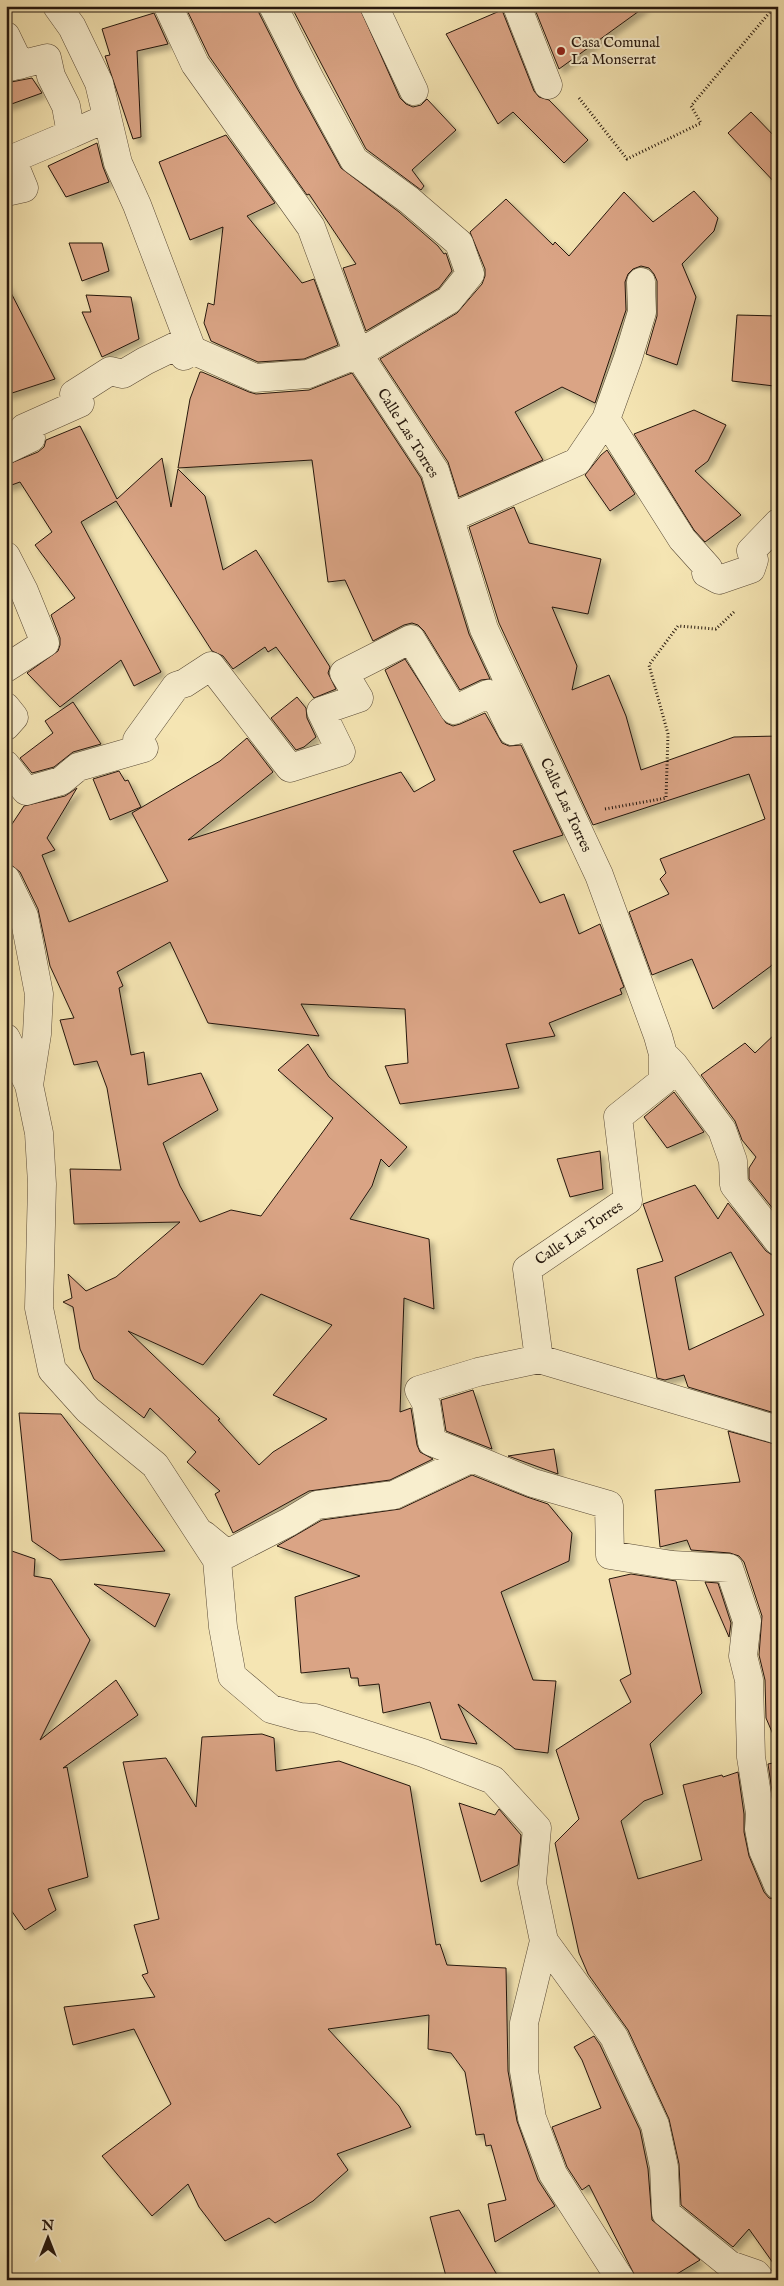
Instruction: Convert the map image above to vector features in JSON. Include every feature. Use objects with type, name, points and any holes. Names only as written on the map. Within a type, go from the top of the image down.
[{"type":"street","points":[[57,6],[72,27],[99,82],[118,163],[137,205],[192,350],[255,378],[308,374],[358,354],[449,300],[470,274],[459,243],[409,200],[354,160],[273,6]]},
{"type":"street","name":"Calle Las Torres","points":[[168,6],[195,64],[311,226],[358,354],[435,471],[484,629],[599,875],[663,1054],[663,1081],[618,1117],[628,1200],[527,1269],[539,1359]]},
{"type":"street","points":[[374,6],[414,91]]},
{"type":"street","points":[[518,6],[548,85]]},
{"type":"street","points":[[6,36],[13,66],[47,58],[51,76],[66,106],[71,134]]},
{"type":"street","points":[[6,192],[24,188],[12,160],[107,118]]},
{"type":"street","points":[[450,518],[577,462],[606,419],[642,312],[641,282]]},
{"type":"street","points":[[6,450],[31,438],[24,428],[80,403],[74,394],[110,371],[123,374],[178,345],[184,356],[192,350]]},
{"type":"street","points":[[606,419],[682,539],[708,568],[706,574],[719,580],[751,568],[754,560],[751,550],[778,524]]},
{"type":"street","points":[[6,556],[24,592],[45,643],[6,668]]},
{"type":"street","points":[[6,766],[26,791],[61,781],[78,767],[144,748],[137,740],[176,686],[185,683],[211,666],[290,768],[341,752],[320,711],[359,698],[344,673],[411,639],[454,710],[488,694],[499,704],[512,731],[529,726]]},
{"type":"street","points":[[6,707],[14,718],[6,726]]},
{"type":"street","points":[[6,879],[24,916],[38,994],[37,1034],[29,1085]]},
{"type":"street","points":[[6,1038],[29,1085],[38,1133],[42,1184],[38,1308],[52,1370],[88,1410],[155,1465],[217,1560],[224,1627],[232,1676],[271,1709],[300,1717],[315,1718],[423,1753],[492,1780],[537,1828],[532,1882],[544,1942],[614,2037],[655,2125],[664,2167],[666,2213],[730,2265],[756,2274],[761,2280]]},
{"type":"street","points":[[663,1054],[674,1065],[722,1130],[733,1161],[734,1186],[778,1241]]},
{"type":"street","points":[[778,1430],[539,1359],[478,1372],[420,1390],[426,1403],[432,1442],[533,1483],[609,1505],[610,1555],[672,1565],[729,1568],[747,1621],[743,1656],[749,1680],[751,1756],[760,1813],[759,1828],[763,1850],[778,1885]]},
{"type":"street","points":[[192,1524],[226,1554],[289,1522],[318,1504],[394,1495],[472,1458]]},
{"type":"street","points":[[544,1942],[524,2023],[524,2071],[532,2118],[553,2174],[621,2280]]},
{"type":"path","points":[[548,85],[561,76],[627,159],[701,123],[691,106],[775,6]]},
{"type":"path","points":[[571,816],[666,798],[668,734],[649,665],[678,626],[716,629],[737,609]]},
{"type":"building","points":[[185,6],[258,6],[259,13],[297,88],[341,168],[399,212],[438,246],[444,254],[446,253],[452,271],[439,288],[366,331],[343,268],[356,264],[309,194],[307,195],[209,56]]},
{"type":"building","points":[[291,6],[359,6],[400,98],[406,104],[413,107],[421,105],[427,99],[456,130],[412,170],[424,186],[421,190],[366,149]]},
{"type":"building","points":[[646,6],[559,69],[534,7]]},
{"type":"building","points":[[502,10],[534,91],[539,97],[549,100],[588,140],[564,163],[513,112],[498,124],[446,34]]},
{"type":"building","points":[[154,13],[168,44],[137,51],[141,137],[133,139],[105,56],[110,55],[102,29]]},
{"type":"building","points":[[32,78],[42,93],[6,106],[6,83]]},
{"type":"building","points":[[751,112],[778,140],[778,186],[728,133]]},
{"type":"building","points":[[226,135],[275,203],[247,216],[302,283],[314,279],[338,345],[304,359],[258,362],[211,341],[204,323],[208,303],[214,305],[223,227],[190,240],[159,162]]},
{"type":"building","points":[[97,143],[109,182],[66,197],[48,166]]},
{"type":"building","points":[[694,191],[718,218],[714,231],[682,264],[696,297],[677,365],[646,354],[657,316],[657,281],[649,268],[641,266],[633,269],[628,274],[625,282],[626,310],[595,403],[562,387],[515,412],[543,460],[459,497],[448,462],[380,359],[457,313],[482,284],[485,269],[470,232],[506,199],[553,245],[555,242],[569,256],[624,192],[653,222]]},
{"type":"building","points":[[69,243],[102,243],[109,271],[82,281]]},
{"type":"building","points":[[6,283],[55,379],[6,395]]},
{"type":"building","points":[[86,295],[131,297],[139,339],[102,357],[82,312],[91,312]]},
{"type":"building","points":[[737,315],[778,316],[778,355],[774,386],[732,381]]},
{"type":"building","points":[[200,372],[256,394],[309,390],[352,373],[421,478],[469,634],[490,679],[481,680],[460,690],[424,631],[418,625],[412,623],[404,625],[373,641],[345,580],[328,582],[312,460],[178,468],[190,399]]},
{"type":"building","points":[[694,410],[726,425],[708,461],[695,471],[741,515],[705,542],[694,530],[634,434]]},
{"type":"building","points":[[80,426],[117,499],[162,458],[171,507],[178,469],[205,496],[223,570],[256,550],[330,667],[328,673],[336,689],[314,698],[276,647],[268,652],[265,647],[233,669],[223,656],[212,651],[116,501],[81,522],[161,672],[134,686],[121,660],[60,707],[27,673],[58,651],[60,638],[51,615],[75,598],[35,545],[52,532],[20,482],[6,487],[6,465],[38,452],[44,447],[46,440]]},
{"type":"building","points":[[607,450],[635,494],[610,511],[585,475]]},
{"type":"building","points":[[514,507],[529,543],[601,559],[588,614],[552,607],[577,666],[572,690],[609,675],[626,716],[641,770],[734,737],[778,736],[778,957],[771,966],[713,1009],[692,959],[652,975],[629,912],[669,894],[660,879],[666,873],[660,859],[765,819],[749,774],[593,825],[499,623],[469,527]]},
{"type":"building","points":[[405,659],[446,723],[453,726],[485,713],[502,743],[509,746],[521,745],[563,835],[513,851],[540,903],[564,894],[579,934],[600,924],[624,987],[620,989],[622,994],[549,1023],[555,1036],[506,1044],[519,1088],[400,1104],[385,1066],[408,1063],[405,1009],[301,1004],[319,1036],[208,1023],[170,942],[117,972],[123,986],[119,988],[131,1055],[144,1052],[148,1085],[201,1073],[218,1110],[163,1143],[180,1186],[200,1222],[231,1210],[261,1216],[333,1118],[278,1070],[308,1044],[329,1077],[407,1147],[389,1167],[381,1159],[372,1186],[350,1219],[429,1239],[434,1309],[404,1298],[400,1412],[411,1408],[417,1445],[420,1452],[433,1459],[390,1480],[309,1491],[233,1533],[215,1494],[220,1491],[187,1462],[196,1452],[150,1408],[144,1418],[94,1379],[80,1349],[73,1307],[63,1302],[72,1298],[68,1274],[86,1291],[116,1277],[180,1222],[74,1224],[70,1169],[121,1170],[107,1088],[97,1061],[74,1065],[60,1020],[74,1018],[50,966],[38,909],[20,872],[11,865],[6,850],[6,833],[24,806],[65,796],[77,788],[47,838],[55,850],[42,855],[69,922],[168,881],[132,813],[220,761],[247,738],[273,772],[188,840],[401,772],[414,792],[435,780],[385,670]],"holes":[[[261,1294],[332,1325],[273,1395],[327,1419],[273,1452],[259,1465],[218,1420],[220,1419],[128,1331],[203,1365]]]},
{"type":"building","points":[[297,697],[306,708],[307,718],[316,737],[304,747],[296,750],[271,718]]},
{"type":"building","points":[[73,702],[101,744],[73,752],[54,767],[32,773],[20,758],[53,733],[45,721]]},
{"type":"building","points":[[119,771],[125,781],[128,780],[141,807],[110,820],[93,779]]},
{"type":"building","points":[[778,1031],[778,1215],[749,1179],[749,1168],[756,1157],[742,1140],[735,1121],[701,1075],[745,1043],[755,1053]]},
{"type":"building","points":[[674,1092],[704,1132],[667,1148],[644,1117]]},
{"type":"building","points":[[600,1151],[603,1189],[570,1197],[557,1159]]},
{"type":"building","points":[[695,1185],[718,1219],[728,1203],[766,1251],[778,1256],[778,1414],[688,1387],[684,1375],[665,1380],[657,1378],[637,1269],[663,1261],[643,1204]],"holes":[[[731,1252],[764,1315],[689,1350],[675,1277]]]},
{"type":"building","points":[[473,1390],[492,1449],[446,1431],[441,1400]]},
{"type":"building","points":[[19,1413],[61,1414],[165,1551],[60,1560],[32,1541]]},
{"type":"building","points":[[728,1431],[778,1445],[778,1746],[766,1718],[765,1680],[759,1655],[762,1616],[744,1562],[739,1556],[730,1553],[691,1550],[687,1540],[660,1547],[655,1490],[740,1482]]},
{"type":"building","points":[[554,1449],[558,1474],[508,1456]]},
{"type":"building","points":[[472,1475],[548,1504],[572,1533],[569,1561],[501,1592],[533,1680],[556,1681],[548,1753],[515,1749],[458,1704],[477,1744],[441,1739],[430,1702],[383,1713],[379,1684],[359,1686],[358,1678],[351,1678],[349,1668],[301,1673],[295,1597],[360,1576],[277,1546],[322,1520],[400,1509]]},
{"type":"building","points":[[6,1549],[35,1559],[34,1576],[51,1579],[90,1640],[40,1740],[116,1680],[138,1715],[63,1768],[67,1767],[88,1877],[48,1889],[56,1910],[25,1930],[6,1903]]},
{"type":"building","points":[[631,1574],[676,1581],[702,1693],[650,1744],[663,1794],[644,1801],[621,1821],[638,1879],[702,1860],[683,1785],[738,1772],[744,1814],[744,1832],[749,1856],[764,1892],[769,1898],[778,1900],[778,2270],[749,2229],[733,2247],[681,2205],[679,2164],[669,2119],[628,2030],[588,1974],[579,1953],[555,1843],[579,1819],[556,1750],[631,1702],[620,1680],[631,1674],[609,1579]]},
{"type":"building","points":[[705,1582],[718,1583],[731,1623],[729,1637]]},
{"type":"building","points":[[94,1584],[170,1594],[155,1627]]},
{"type":"building","points":[[262,1734],[274,1738],[276,1771],[339,1761],[410,1786],[436,1945],[440,1944],[447,1965],[506,1968],[508,2071],[517,2121],[538,2180],[555,2206],[495,2242],[488,2204],[506,2200],[491,2145],[486,2146],[484,2134],[476,2135],[465,2072],[451,2053],[428,2049],[429,2015],[328,2029],[399,2106],[411,2127],[337,2154],[348,2170],[313,2201],[275,2223],[269,2218],[225,2241],[199,2207],[188,2184],[152,2216],[102,2156],[171,2104],[134,2029],[73,2045],[64,2007],[155,1997],[142,1975],[148,1973],[134,1925],[159,1919],[123,1762],[166,1758],[196,1807],[202,1737]]},
{"type":"building","points":[[778,1762],[778,1844],[768,1764]]},
{"type":"building","points":[[459,1803],[495,1815],[499,1809],[521,1835],[518,1865],[481,1882]]},
{"type":"building","points":[[594,2036],[640,2130],[648,2169],[652,2220],[700,2260],[667,2280],[637,2280],[589,2185],[582,2190],[567,2167],[552,2127],[601,2108],[582,2060],[574,2047]]},
{"type":"building","points":[[459,2210],[500,2280],[447,2280],[430,2217]]},
{"type":"place","name":"Casa Comunal La Monserrat","points":[[561,51]]}]
